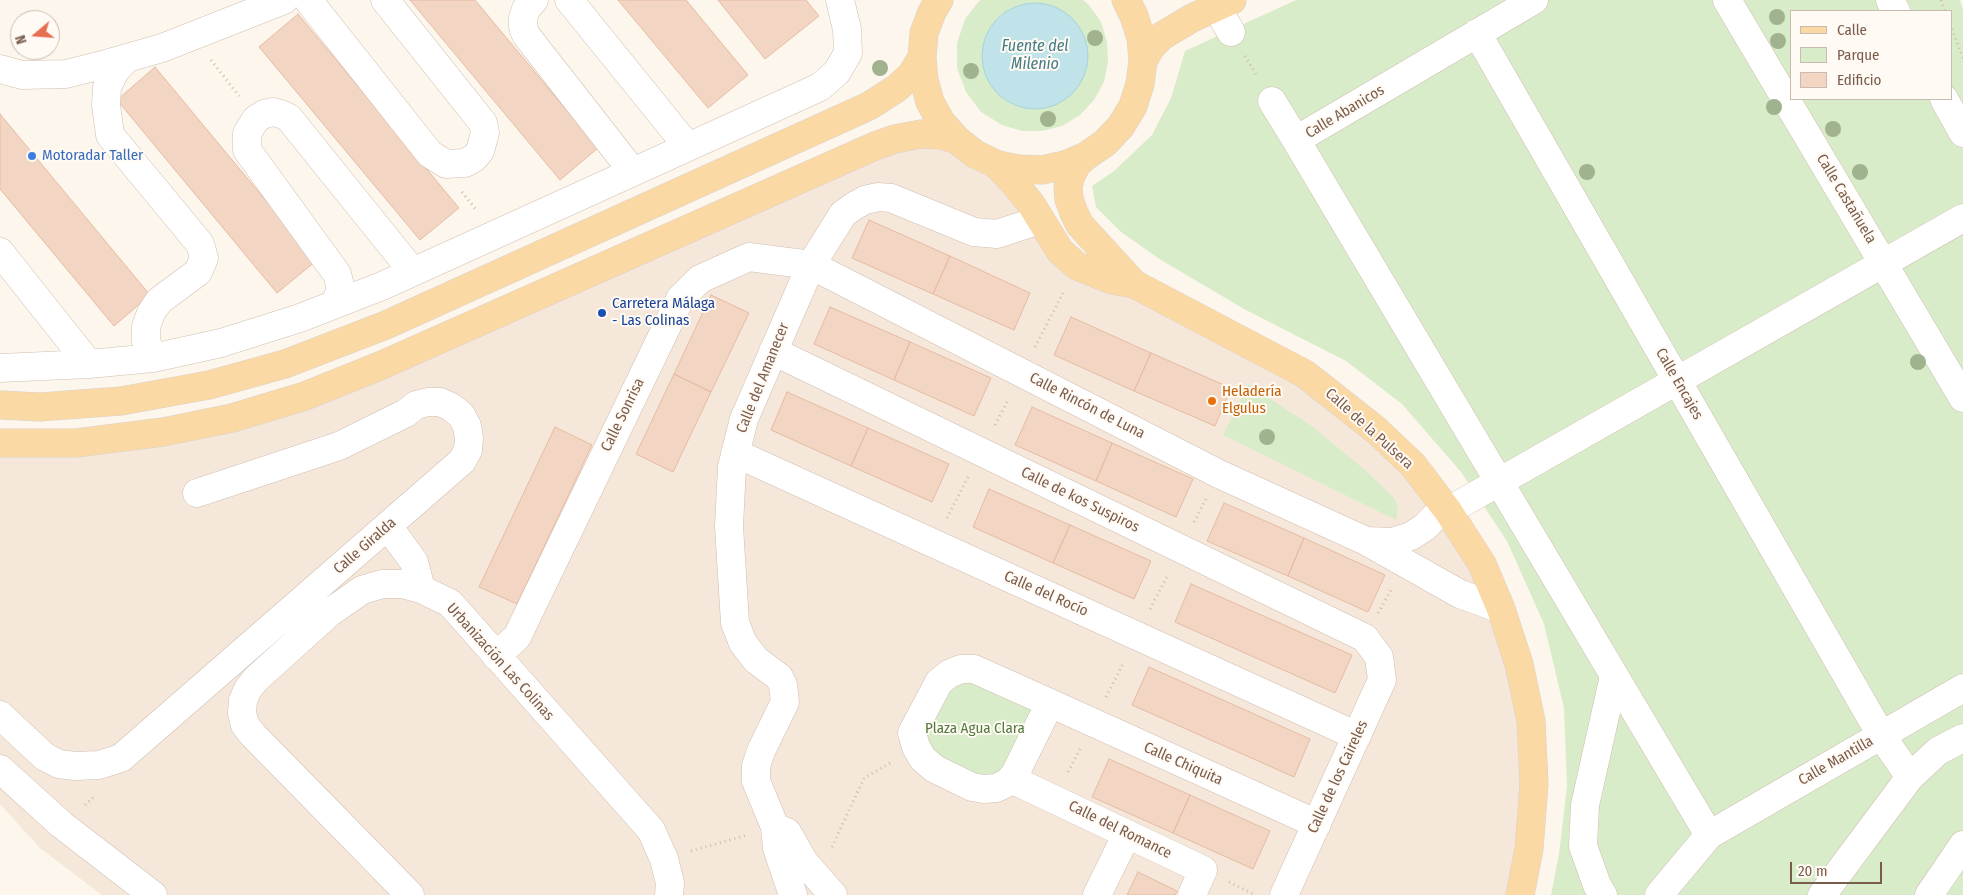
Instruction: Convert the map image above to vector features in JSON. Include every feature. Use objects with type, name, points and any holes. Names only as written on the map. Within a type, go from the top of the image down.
[{"type":"main road","points":[[939,0],[924,33],[922,57],[924,80],[930,102],[941,122],[957,140],[975,154],[996,164],[1019,169],[1042,170],[1065,165],[1086,156],[1105,143],[1121,126],[1133,106],[1140,84],[1143,61],[1141,38],[1134,16],[1126,0]]},
{"type":"main road","points":[[1143,61],[1151,47],[1162,36],[1220,3]]},
{"type":"main road","points":[[0,405],[40,407],[121,401],[209,385],[285,364],[386,325],[869,106],[897,88],[907,79],[922,57]]},
{"type":"main road","points":[[0,443],[76,442],[163,432],[232,418],[305,396],[382,365],[875,146],[895,139],[921,134],[941,135],[957,140]]},
{"type":"main road","name":"Calle de la Pulsera","points":[[1086,156],[1077,164],[1070,175],[1068,187],[1072,206],[1080,225],[1134,284]]},
{"type":"main road","name":"Calle de la Pulsera","points":[[996,164],[1015,184],[1060,251],[1077,266],[1112,280],[1134,284],[1305,374],[1340,400],[1412,465],[1446,509],[1482,564],[1502,609],[1519,664],[1531,721],[1534,784],[1528,849],[1520,895]]},
{"type":"street","points":[[0,69],[22,75],[66,74],[162,48],[284,0]]},
{"type":"street","points":[[308,0],[430,154],[446,164],[456,165],[465,163],[474,158],[480,151],[485,133],[483,123],[385,0]]},
{"type":"street","points":[[534,0],[526,9],[523,18],[526,36],[634,172]]},
{"type":"street","points":[[569,0],[688,147]]},
{"type":"street","points":[[0,368],[89,364],[153,358],[221,343],[300,318],[413,272],[820,87],[837,72],[848,53],[847,29],[840,0]]},
{"type":"street","name":"Calle Abanicos","points":[[1272,101],[1296,140],[1534,0]]},
{"type":"street","name":"Calle Castañuela","points":[[1727,0],[1963,398]]},
{"type":"street","points":[[1220,3],[1230,32]]},
{"type":"street","name":"Calle Encajes","points":[[1477,33],[1882,735],[1910,777]]},
{"type":"street","points":[[127,58],[115,71],[108,87],[106,105],[110,135],[200,244],[204,258],[198,272],[164,296],[150,313],[146,327],[146,341],[153,358]]},
{"type":"street","points":[[1945,100],[1963,133]]},
{"type":"street","points":[[335,304],[341,289],[337,274],[247,150],[247,133],[256,119],[273,112],[289,118],[413,272]]},
{"type":"street","points":[[1296,140],[1709,835],[1659,895]]},
{"type":"street","name":"Calle del Amanecer","points":[[793,895],[777,848],[775,827],[756,782],[756,766],[761,750],[782,711],[785,694],[779,677],[756,660],[743,643],[736,622],[729,526],[732,467],[744,420],[811,265],[843,214],[854,206],[865,200],[878,197],[891,198],[974,232],[997,234],[1040,220]]},
{"type":"street","name":"Calle Rincón de Luna","points":[[1366,541],[1392,542],[1412,536],[1446,509],[1499,482],[1963,218]]},
{"type":"street","points":[[0,252],[89,364]]},
{"type":"street","name":"Calle Sonrisa","points":[[496,656],[517,637],[680,299],[700,279],[749,257],[811,265]]},
{"type":"street","name":"Calle Rincón de Luna","points":[[811,265],[1219,474],[1366,541],[1460,594],[1502,609]]},
{"type":"street","name":"Calle de kos Suspiros","points":[[773,352],[1372,647]]},
{"type":"street","name":"Calle Giralda","points":[[0,715],[45,757],[59,764],[75,766],[98,765],[121,758],[462,461],[468,450],[467,426],[461,415],[452,407],[440,402],[428,402],[416,406],[406,413],[339,446],[197,492]]},
{"type":"street","name":"Calle del Rocío","points":[[735,453],[1357,736]]},
{"type":"street","points":[[388,526],[414,562],[421,589]]},
{"type":"street","name":"Urbanización Las Colinas","points":[[410,895],[253,735],[245,725],[242,713],[243,700],[248,689],[256,679],[329,613],[362,590],[382,584],[402,584],[421,589],[450,603],[651,830],[664,858],[670,883],[669,895]]},
{"type":"street","name":"Calle de los Caireles","points":[[1284,895],[1382,680],[1372,647]]},
{"type":"street","name":"Calle Chiquita","points":[[916,747],[912,733],[940,682],[949,674],[961,669],[974,669],[1317,824]]},
{"type":"street","points":[[1603,895],[1597,885],[1583,846],[1585,805],[1614,676]]},
{"type":"street","name":"Calle Mantilla","points":[[1709,835],[1963,688]]},
{"type":"street","points":[[916,747],[923,759],[935,769],[972,786],[984,789],[996,788],[1007,783],[1016,774],[1050,703]]},
{"type":"street","points":[[1822,895],[1910,777],[1938,751],[1963,738]]},
{"type":"street","points":[[0,769],[62,825],[153,895]]},
{"type":"street","name":"Calle del Romance","points":[[1011,779],[1203,870],[1192,895]]},
{"type":"street","name":"Calle del Amanecer","points":[[775,827],[787,832],[804,862],[825,886]]},
{"type":"street","points":[[1097,895],[1127,834]]},
{"type":"street","points":[[1929,895],[1963,846]]},
{"type":"path","points":[[1230,32],[1272,101]]},
{"type":"path","points":[[1953,32],[1963,58]]},
{"type":"path","points":[[192,36],[256,119]]},
{"type":"path","points":[[437,160],[495,234]]},
{"type":"path","points":[[1372,647],[1405,564]]},
{"type":"path","points":[[825,886],[864,778],[916,747]]},
{"type":"path","points":[[664,858],[775,827]]},
{"type":"shaded area","points":[[957,140],[1060,251],[1268,353],[1448,511],[1531,721],[1520,895],[102,895],[40,848],[0,804],[0,443],[232,418],[875,146]]},
{"type":"green space","points":[[980,0],[1083,0],[1101,22],[1107,42],[1108,62],[1104,82],[1094,100],[1080,115],[1062,126],[1042,131],[1022,131],[1002,125],[981,112],[966,92],[957,68],[957,43],[965,19]],"holes":[[[1034,3],[1079,27],[1086,42],[1088,59],[1084,76],[1047,108],[1030,109],[1013,105],[983,45],[990,29],[1001,15],[1016,7]]]},
{"type":"green space","points":[[1296,0],[1960,0],[1963,10],[1963,895],[1551,895],[1559,854],[1567,786],[1564,708],[1544,624],[1507,541],[1461,472],[1402,404],[1346,361],[1244,309],[1161,260],[1121,232],[1096,207],[1092,186],[1114,171],[1152,135],[1171,98],[1185,51]]},
{"type":"green space","points":[[1248,384],[1313,427],[1365,470],[1395,499],[1398,509],[1396,520],[1223,435]]},
{"type":"green space","name":"Plaza Agua Clara","points":[[949,674],[1050,703],[996,788],[916,747]]},
{"type":"water","name":"Fuente del Milenio","points":[[1035,3],[1055,7],[1072,19],[1084,36],[1088,56],[1084,76],[1072,93],[1055,105],[1035,109],[1015,105],[998,93],[986,76],[982,56],[986,36],[998,19],[1015,7]]},
{"type":"building","points":[[410,0],[475,0],[598,148],[560,180]]},
{"type":"building","points":[[618,0],[686,0],[748,75],[708,108]]},
{"type":"building","points":[[718,0],[806,0],[819,16],[765,59]]},
{"type":"building","points":[[298,14],[459,208],[420,240],[259,47]]},
{"type":"building","points":[[155,67],[316,261],[277,293],[117,100]]},
{"type":"building","points":[[0,114],[150,295],[114,326],[0,189]]},
{"type":"building","points":[[869,220],[950,256],[933,294],[852,258]]},
{"type":"building","points":[[950,256],[1030,293],[1014,330],[933,294]]},
{"type":"building","points":[[711,295],[749,313],[711,392],[674,374]]},
{"type":"building","points":[[830,307],[910,342],[894,380],[814,344]]},
{"type":"building","points":[[1071,317],[1151,353],[1134,391],[1054,355]]},
{"type":"building","points":[[910,342],[991,378],[974,416],[894,380]]},
{"type":"building","points":[[1151,353],[1231,388],[1215,426],[1134,391]]},
{"type":"building","points":[[674,374],[711,392],[673,472],[636,454]]},
{"type":"building","points":[[787,392],[868,428],[851,466],[771,430]]},
{"type":"building","points":[[1032,407],[1112,443],[1096,481],[1015,445]]},
{"type":"building","points":[[555,427],[592,445],[517,604],[479,587]]},
{"type":"building","points":[[868,428],[949,464],[932,502],[851,466]]},
{"type":"building","points":[[1112,443],[1193,479],[1176,517],[1096,481]]},
{"type":"building","points":[[989,489],[1070,525],[1053,563],[973,527]]},
{"type":"building","points":[[1224,503],[1304,538],[1288,576],[1207,541]]},
{"type":"building","points":[[1070,525],[1151,561],[1134,599],[1053,563]]},
{"type":"building","points":[[1304,538],[1385,575],[1368,612],[1288,576]]},
{"type":"building","points":[[1191,584],[1352,655],[1335,693],[1175,622]]},
{"type":"building","points":[[1149,667],[1310,739],[1294,777],[1132,705]]},
{"type":"building","points":[[1109,759],[1190,795],[1173,833],[1092,797]]},
{"type":"building","points":[[1190,795],[1270,831],[1253,869],[1173,833]]},
{"type":"building","points":[[1138,872],[1177,891],[1175,895],[1127,895]]},
{"type":"place","name":"Motoradar Taller","points":[[32,156]]},
{"type":"place","name":"Carretera Málaga - Las Colinas","points":[[602,313]]},
{"type":"place","name":"Heladería Elgulus","points":[[1212,401]]}]
